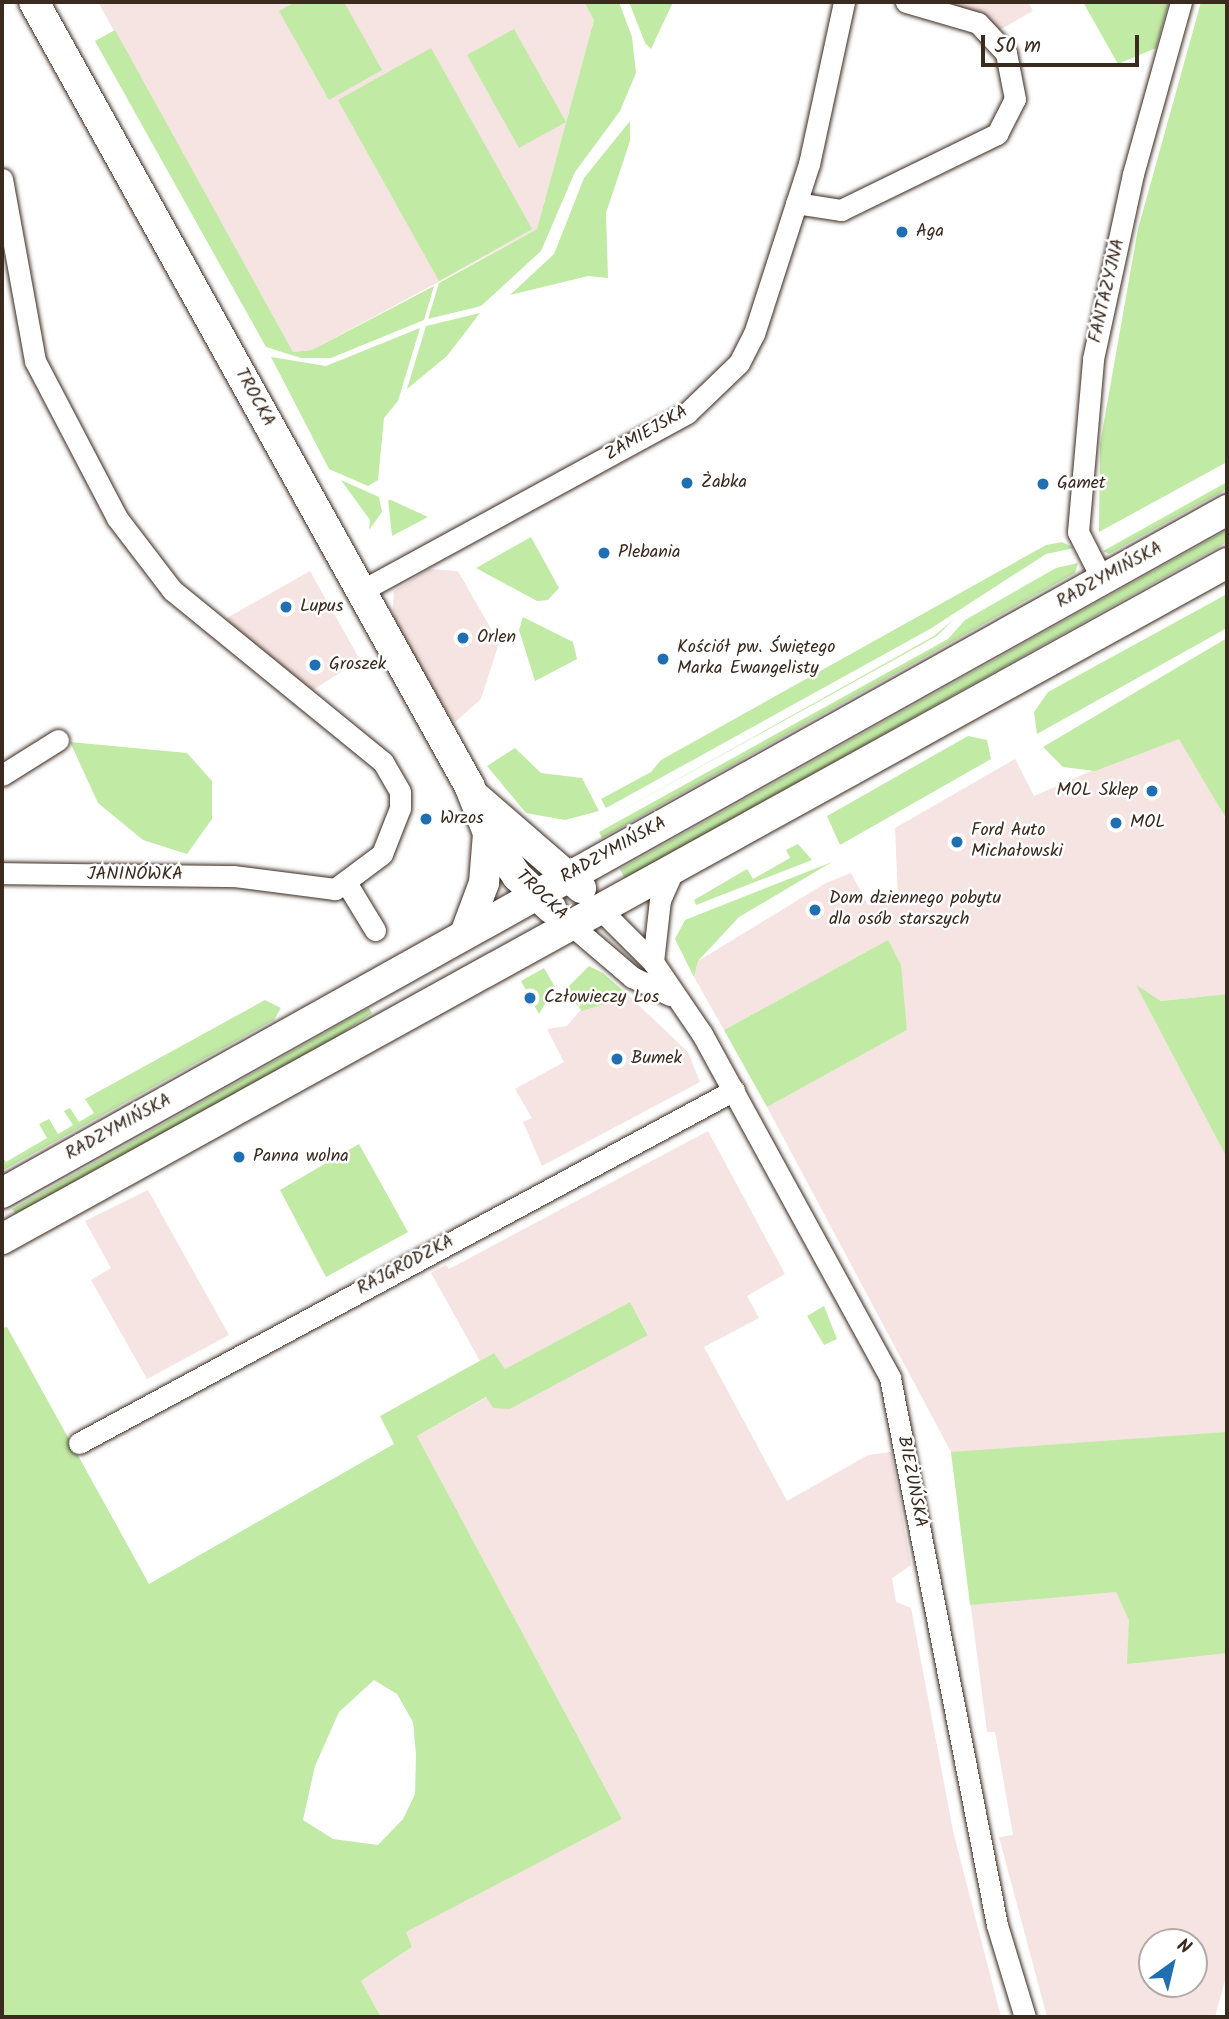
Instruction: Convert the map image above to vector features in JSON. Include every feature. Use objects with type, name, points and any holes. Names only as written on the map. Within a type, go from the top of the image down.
[{"type":"main road","name":"TROCKA","points":[[34,2],[474,795],[488,833],[537,894],[570,924]]},
{"type":"main road","name":"RADZYMIŃSKA","points":[[2,1193],[1227,510]]},
{"type":"main road","points":[[2,1239],[570,924],[673,871],[1223,568]]},
{"type":"main road","name":"TROCKA","points":[[474,795],[569,876]]},
{"type":"main road","name":"TROCKA","points":[[465,934],[484,883],[488,833]]},
{"type":"main road","name":"BIEŻUŃSKA","points":[[569,876],[600,909]]},
{"type":"street","name":"ZAMIEJSKA","points":[[360,591],[704,401],[746,352],[796,203],[844,2]]},
{"type":"street","points":[[796,203],[841,209],[997,134],[1015,99],[1006,53],[978,23],[906,2]]},
{"type":"street","name":"FANTAZYJNA","points":[[1103,581],[1078,532],[1093,359],[1133,174],[1181,2]]},
{"type":"street","points":[[2,179],[35,361],[58,410],[117,518],[159,579],[260,674],[369,749],[400,792],[391,840],[347,884],[375,930]]},
{"type":"street","points":[[2,775],[58,740]]},
{"type":"street","points":[[653,962],[660,900],[673,871]]},
{"type":"street","name":"JANINÓWKA","points":[[2,873],[269,882],[323,889],[347,884]]},
{"type":"street","name":"BIEŻUŃSKA","points":[[600,909],[653,962],[670,995],[734,1090],[890,1378],[997,1926],[1025,2017]]},
{"type":"street","points":[[570,924],[632,977],[670,995]]},
{"type":"street","name":"RAJGRODZKA","points":[[79,1443],[734,1090]]},
{"type":"shaded area","points":[[98,2],[584,2],[594,20],[537,229],[312,350],[293,352]]},
{"type":"shaded area","points":[[918,2],[1028,2],[1033,11],[994,33]]},
{"type":"shaded area","points":[[429,569],[458,571],[499,643],[481,699],[454,723],[392,621],[394,591]]},
{"type":"shaded area","points":[[310,571],[360,660],[308,693],[218,623]]},
{"type":"shaded area","points":[[1182,731],[1227,822],[1227,994],[1161,1001],[1137,986],[1227,1158],[1227,1973],[1215,2017],[1047,2017],[999,1837],[1013,1835],[995,1732],[987,1732],[951,1452],[767,1107],[907,1030],[887,941],[724,1030],[694,977],[698,961],[826,883],[851,873],[868,905],[898,897],[895,828],[1015,759],[1034,796]]},
{"type":"shaded area","points":[[629,996],[688,1052],[700,1082],[542,1166],[523,1122],[532,1118],[515,1089],[564,1062],[547,1029],[567,1026],[584,1006]]},
{"type":"shaded area","points":[[708,1131],[785,1274],[747,1296],[759,1318],[704,1347],[787,1501],[868,1455],[891,1452],[911,1565],[892,1578],[896,1602],[911,1608],[953,1831],[1001,2017],[381,2017],[361,1981],[412,1947],[405,1932],[622,1819],[417,1436],[487,1397],[510,1409],[648,1334],[630,1302],[504,1370],[494,1353],[480,1361],[431,1273],[446,1265],[449,1269]]},
{"type":"shaded area","points":[[148,1190],[229,1335],[147,1379],[91,1280],[111,1268],[85,1221]]},
{"type":"green space","points":[[295,2],[344,2],[382,70],[329,100],[279,11]]},
{"type":"green space","points":[[584,2],[619,2],[632,37],[636,73],[620,111],[575,172],[541,251],[481,306],[428,319],[439,283],[537,229],[594,20]]},
{"type":"green space","points":[[629,2],[673,2],[651,49],[645,43]]},
{"type":"green space","points":[[1083,2],[1169,2],[1156,48],[1118,64]]},
{"type":"green space","points":[[1201,2],[1227,2],[1227,462],[1099,532],[1100,444],[1138,229]]},
{"type":"green space","points":[[514,29],[566,122],[519,148],[467,55]]},
{"type":"green space","points":[[115,30],[293,352],[312,350],[434,286],[424,320],[331,358],[301,358],[266,347],[95,41]]},
{"type":"green space","points":[[431,48],[532,229],[439,281],[338,100]]},
{"type":"green space","points":[[630,121],[630,141],[606,213],[608,278],[588,276],[510,295],[554,254],[584,178]]},
{"type":"green space","points":[[480,313],[447,356],[407,389],[426,326]]},
{"type":"green space","points":[[420,328],[398,401],[384,418],[378,480],[368,486],[329,469],[271,357],[326,366]]},
{"type":"green space","points":[[341,480],[379,497],[382,512],[369,530],[370,520]]},
{"type":"green space","points":[[1227,482],[1227,489],[1109,554],[1103,551]]},
{"type":"green space","points":[[388,500],[391,500],[428,517],[392,536]]},
{"type":"green space","points":[[1227,530],[1227,542],[625,879],[620,869]]},
{"type":"green space","points":[[531,537],[559,588],[548,600],[537,601],[476,568]]},
{"type":"green space","points":[[1062,542],[1074,548],[1046,554],[930,629],[606,808],[601,799],[651,772],[661,760],[1046,545]]},
{"type":"green space","points":[[1078,563],[1075,573],[602,838],[599,832],[948,639],[965,620],[1056,568]]},
{"type":"green space","points":[[1227,594],[1227,628],[1037,734],[1034,712],[1048,692]]},
{"type":"green space","points":[[523,617],[573,642],[577,659],[535,681],[519,630]]},
{"type":"green space","points":[[955,618],[937,636],[601,822],[934,636]]},
{"type":"green space","points":[[1227,638],[1227,820],[1179,739],[1095,771],[1063,767],[1043,747]]},
{"type":"green space","points":[[968,736],[987,740],[991,759],[840,845],[827,816]]},
{"type":"green space","points":[[70,742],[187,753],[212,781],[212,819],[187,854],[143,840],[98,803]]},
{"type":"green space","points":[[515,748],[541,773],[582,778],[599,811],[565,820],[526,813],[487,766]]},
{"type":"green space","points":[[798,844],[812,860],[696,905],[694,900],[747,869],[753,879],[790,858],[786,850]]},
{"type":"green space","points":[[832,862],[739,917],[698,961],[694,977],[675,939],[685,920]]},
{"type":"green space","points":[[888,940],[901,965],[907,1030],[767,1107],[724,1030]]},
{"type":"green space","points":[[589,966],[603,973],[629,996],[582,1011],[565,990]]},
{"type":"green space","points":[[544,968],[555,987],[539,1014],[521,981]]},
{"type":"green space","points":[[1136,985],[1161,1001],[1227,994],[1227,1158]]},
{"type":"green space","points":[[265,1000],[281,1008],[274,1020],[2,1171],[2,1157],[6,1162],[47,1138],[39,1124],[49,1119],[58,1134],[73,1125],[64,1111],[70,1108],[79,1122],[94,1113],[85,1099]]},
{"type":"green space","points":[[369,1008],[372,1013],[322,1047],[16,1214],[12,1209]]},
{"type":"green space","points":[[359,1144],[408,1232],[326,1277],[280,1190]]},
{"type":"green space","points":[[630,1302],[648,1335],[510,1409],[493,1408],[486,1397],[417,1436],[622,1819],[406,1932],[412,1947],[361,1981],[381,2017],[2,2017],[2,1328],[7,1327],[149,1584],[394,1444],[380,1416],[494,1353],[505,1369]],"holes":[[[374,1680],[397,1694],[413,1722],[415,1794],[403,1819],[378,1845],[333,1839],[303,1820],[315,1766],[339,1712]]]},
{"type":"green space","points":[[824,1306],[837,1339],[824,1345],[807,1316]]},
{"type":"green space","points":[[1227,1432],[1227,1653],[1127,1664],[1129,1620],[1116,1592],[970,1605],[951,1452]]},
{"type":"place","name":"Aga","points":[[902,232]]},
{"type":"place","name":"Żabka","points":[[687,483]]},
{"type":"place","name":"Gamet","points":[[1043,484]]},
{"type":"place","name":"Plebania","points":[[604,553]]},
{"type":"place","name":"Lupus","points":[[286,607]]},
{"type":"place","name":"Orlen","points":[[463,638]]},
{"type":"place","name":"Kościół pw. Świętego Marka Ewangelisty","points":[[663,659]]},
{"type":"place","name":"Groszek","points":[[315,665]]},
{"type":"place","name":"MOL Sklep","points":[[1152,791]]},
{"type":"place","name":"Wrzos","points":[[426,819]]},
{"type":"place","name":"MOL","points":[[1116,823]]},
{"type":"place","name":"Ford Auto Michałowski","points":[[957,842]]},
{"type":"place","name":"Dom dziennego pobytu dla osób starszych","points":[[815,910]]},
{"type":"place","name":"Człowieczy Los","points":[[530,998]]},
{"type":"place","name":"Bumek","points":[[617,1059]]},
{"type":"place","name":"Panna wolna","points":[[239,1157]]}]
